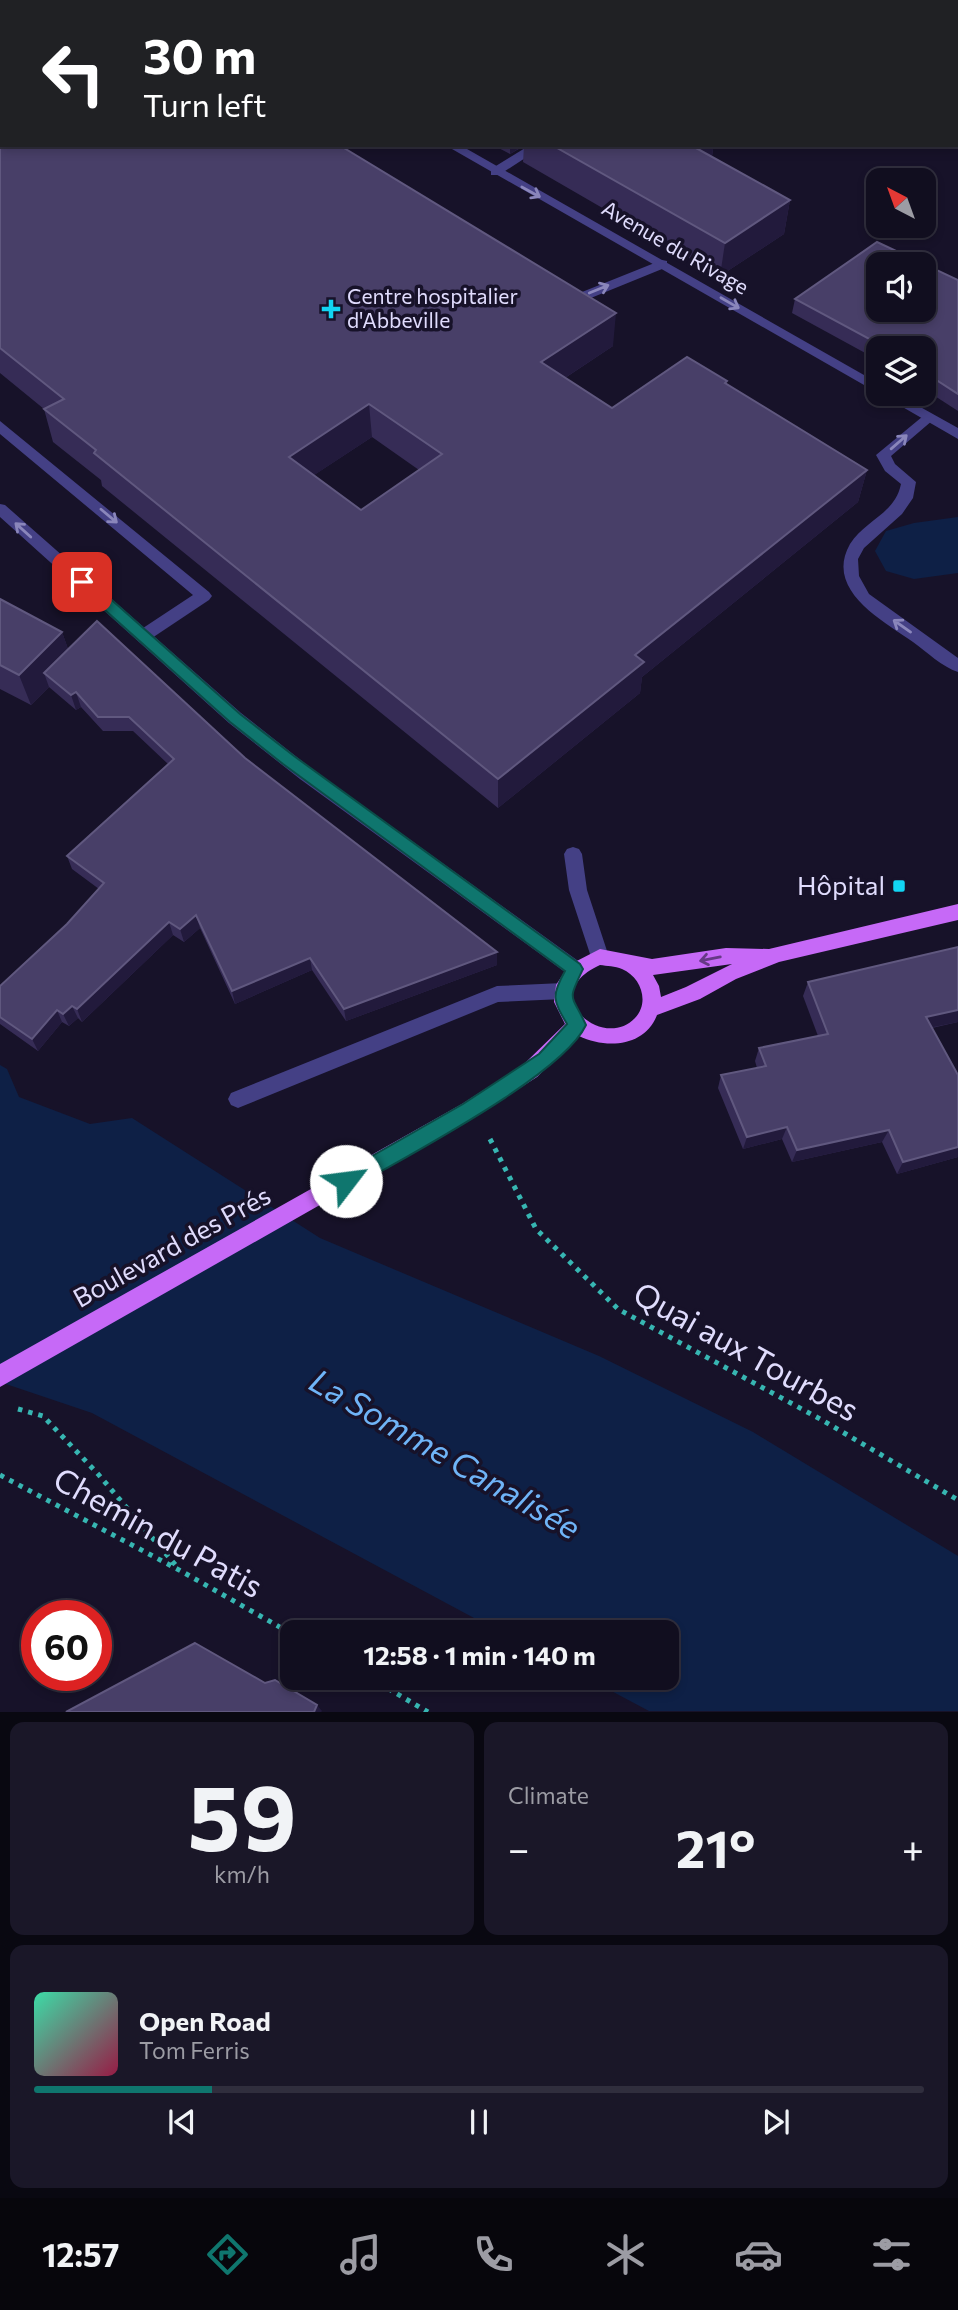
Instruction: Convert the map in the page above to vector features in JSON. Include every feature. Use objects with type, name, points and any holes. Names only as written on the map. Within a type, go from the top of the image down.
[{"type":"main road","points":[[653,1008],[777,954],[958,912]]},
{"type":"main road","points":[[629,962],[641,970],[650,982],[654,995],[653,1008],[646,1021],[621,1035],[606,1037],[590,1033],[577,1025],[564,1003],[563,990],[575,969],[586,961],[615,957],[652,967],[726,956],[777,954]]},
{"type":"main road","name":"Boulevard des Prés","points":[[0,1376],[469,1110],[530,1071],[577,1025]]},
{"type":"street","name":"Avenue du Rivage","points":[[454,147],[866,382]]},
{"type":"street","points":[[495,172],[536,147]]},
{"type":"street","points":[[552,286],[576,299],[662,264]]},
{"type":"street","points":[[908,406],[958,434]]},
{"type":"street","points":[[928,417],[883,455],[884,461],[891,469],[909,482],[910,491],[905,501],[858,541],[850,561],[853,584],[863,598],[958,666]]},
{"type":"street","points":[[0,426],[204,596],[143,636]]},
{"type":"street","points":[[0,509],[235,718],[306,774],[575,969]]},
{"type":"street","points":[[573,854],[578,890],[600,957]]},
{"type":"street","points":[[238,1099],[497,994],[563,990]]},
{"type":"path","name":"Quai aux Tourbes","points":[[469,1110],[486,1133],[536,1229],[618,1309],[822,1420],[958,1500]]},
{"type":"path","points":[[11,1407],[43,1416],[98,1474],[181,1571]]},
{"type":"path","name":"Chemin du Patis","points":[[0,1475],[280,1627]]},
{"type":"path","points":[[390,1690],[428,1712]]},
{"type":"water","name":"La Somme Canalisée","points":[[0,1065],[7,1069],[19,1097],[90,1124],[132,1118],[320,1238],[599,1356],[753,1432],[958,1556],[958,1711],[649,1711],[610,1690],[679,1690],[679,1620],[478,1620],[92,1413],[0,1382]]},
{"type":"building","points":[[0,147],[342,147],[616,313],[541,362],[612,408],[687,357],[867,470],[635,655],[644,662],[498,779],[94,453],[96,450],[44,409],[64,399],[0,348]],"holes":[[[369,404],[442,454],[361,510],[289,457]]]},
{"type":"building","points":[[556,147],[697,147],[790,200],[725,243]]},
{"type":"building","points":[[877,242],[898,252],[866,252],[866,322],[936,322],[936,270],[958,280],[958,394],[936,380],[936,336],[866,337],[795,299]]},
{"type":"building","points":[[0,599],[62,632],[19,675],[0,665]]},
{"type":"building","points":[[97,621],[245,758],[497,952],[344,1009],[310,958],[232,991],[196,915],[180,929],[169,922],[77,1009],[72,1006],[63,1014],[57,1010],[32,1039],[0,1017],[0,986],[67,924],[104,883],[67,856],[174,759],[129,717],[98,717],[76,692],[71,695],[44,673]]},
{"type":"building","points":[[958,947],[958,1010],[926,1017],[958,1075],[958,1147],[903,1162],[889,1130],[797,1150],[787,1127],[747,1137],[721,1075],[766,1066],[759,1048],[828,1034],[808,982]]},
{"type":"building","points":[[195,1643],[265,1683],[275,1680],[280,1683],[280,1690],[292,1690],[317,1705],[314,1712],[66,1712],[105,1691],[112,1691],[112,1687]]},
{"type":"waterway","points":[[914,551],[958,545]]},
{"type":"place","name":"Centre hospitalier d'Abbeville","points":[[331,309]]},
{"type":"place","name":"Hôpital","points":[[899,886]]},
{"type":"route","points":[[82,582],[235,718],[306,774],[575,969],[563,990],[564,1003],[577,1025],[545,1059],[469,1110],[346,1181]]}]
